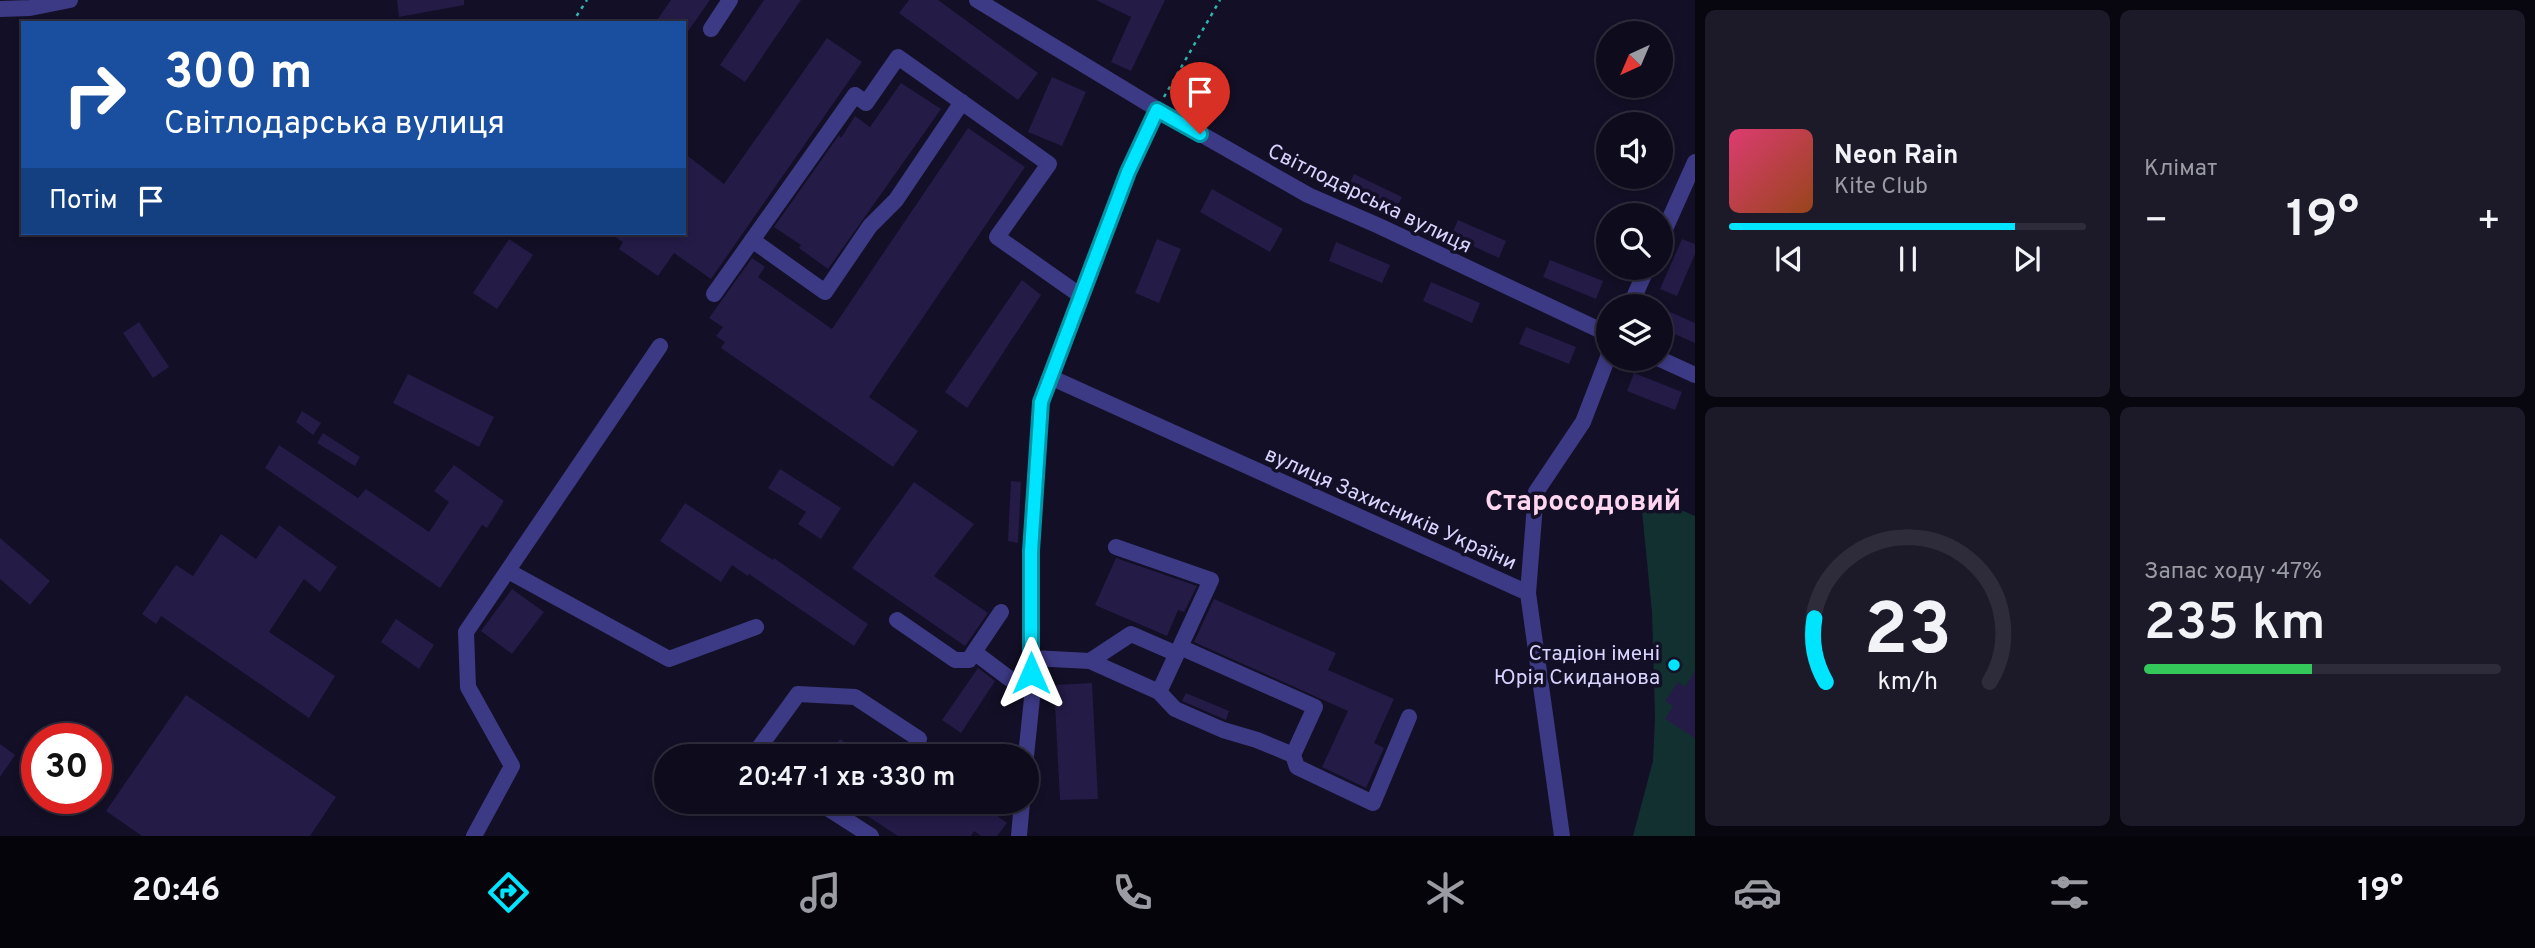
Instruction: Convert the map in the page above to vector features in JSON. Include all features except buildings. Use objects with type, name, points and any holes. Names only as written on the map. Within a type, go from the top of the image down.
[{"type":"street","points":[[0,9],[30,8],[70,0]]},
{"type":"street","points":[[711,29],[730,0]]},
{"type":"street","name":"Світлодарська вулиця","points":[[977,0],[1157,110],[1308,195],[1596,328]]},
{"type":"street","points":[[714,294],[855,95],[866,103],[898,57],[1049,163],[997,237],[1081,296]]},
{"type":"street","points":[[752,240],[825,292],[870,226],[896,200],[962,102]]},
{"type":"street","points":[[1028,744],[1032,658],[1031,551],[1041,402],[1128,172],[1157,110]]},
{"type":"street","points":[[1673,211],[1695,162]]},
{"type":"street","points":[[474,836],[512,766],[468,687],[466,632],[660,346]]},
{"type":"street","points":[[1673,365],[1695,375]]},
{"type":"street","points":[[1528,593],[1536,492],[1583,422],[1603,371]]},
{"type":"street","name":"вулиця Захисників України","points":[[1051,377],[1528,593],[1562,836]]},
{"type":"street","points":[[1116,547],[1211,580],[1159,692]]},
{"type":"street","points":[[508,571],[669,659],[756,627]]},
{"type":"street","points":[[897,621],[955,660],[969,660],[1001,612]]},
{"type":"street","points":[[1090,661],[1131,634],[1315,707],[1293,755],[1297,767],[1373,803],[1409,717]]},
{"type":"street","points":[[974,652],[1010,679],[1031,688]]},
{"type":"street","points":[[1032,658],[1090,661],[1159,692],[1175,709],[1223,730],[1293,755]]},
{"type":"street","points":[[762,744],[798,694],[855,696],[919,739]]},
{"type":"street","points":[[836,814],[870,836]]},
{"type":"street","points":[[1019,836],[1021,814]]},
{"type":"path","points":[[573,21],[587,0]]},
{"type":"path","points":[[1157,110],[1220,0]]},
{"type":"green space","name":"Стадiон імені Юрія Скиданова","points":[[1644,494],[1695,516],[1695,836],[1633,836],[1653,761],[1655,717],[1652,612],[1641,501]]},
{"type":"place","name":"Стадiон імені Юрія Скиданова","points":[[1674,665]]},
{"type":"district","name":"Старосодовий","points":[[1583,500]]},
{"type":"route","points":[[1031,673],[1031,551],[1041,402],[1128,172],[1157,110],[1200,134]]}]
